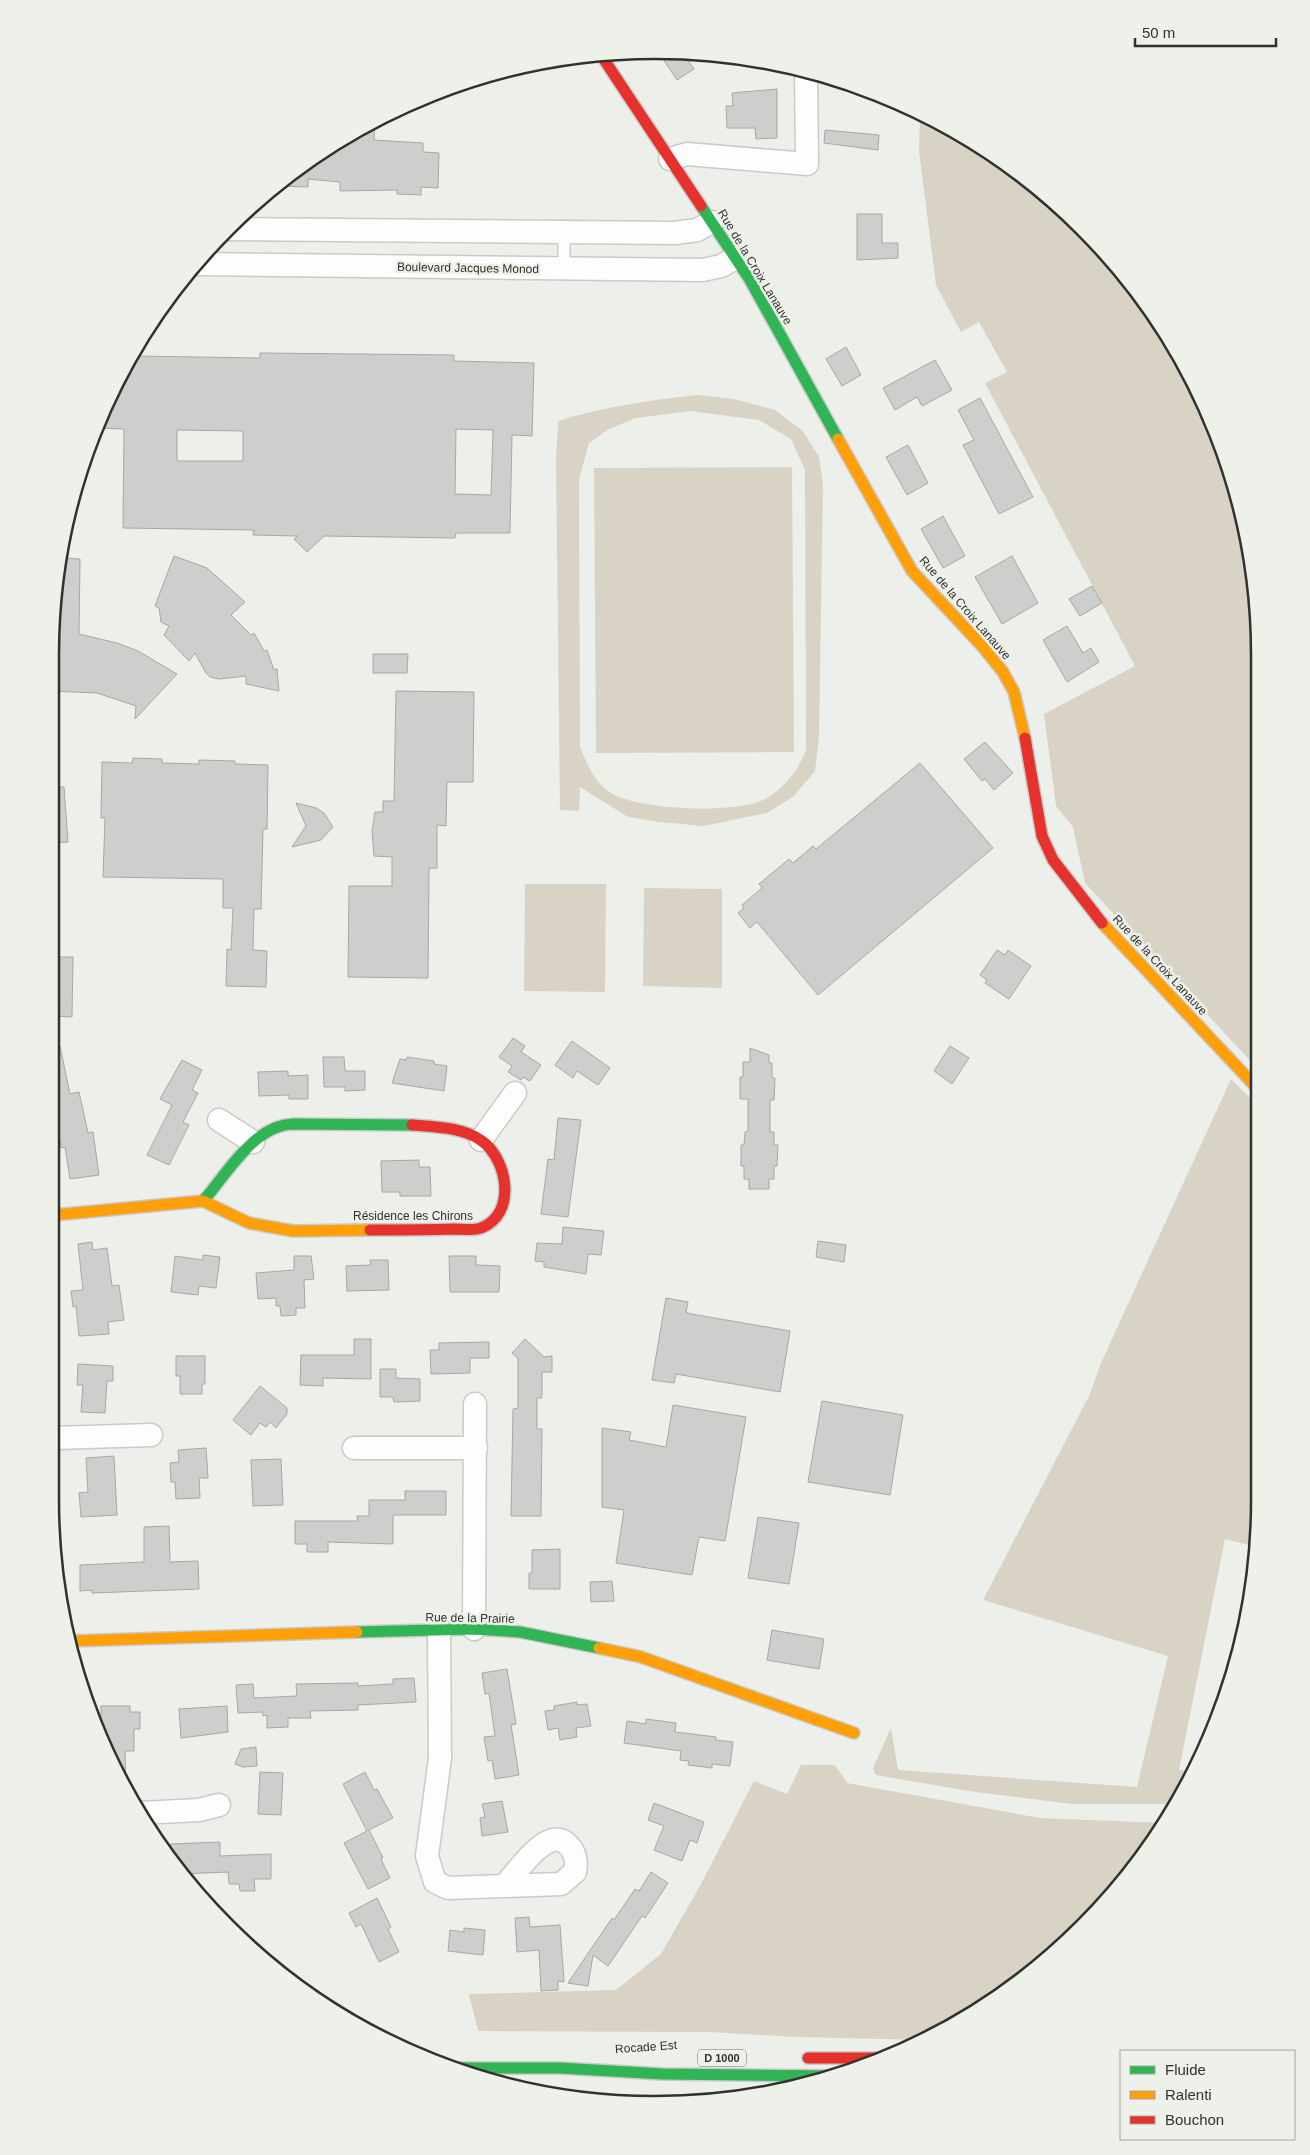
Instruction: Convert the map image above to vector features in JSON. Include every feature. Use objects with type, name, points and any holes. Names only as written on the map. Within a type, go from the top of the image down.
[{"type":"street","name":"Rue de la Croix Lanauve","points":[[606,61],[750,280],[912,572],[982,646],[1003,672],[1014,692],[1022,721],[1042,836],[1053,860],[1089,909],[1251,1082]]},
{"type":"street","points":[[670,159],[687,154],[807,164],[806,78]]},
{"type":"street","points":[[237,229],[674,233],[697,230],[712,222]]},
{"type":"street","name":"Boulevard Jacques Monod","points":[[205,264],[703,270],[721,266],[736,258]]},
{"type":"street","points":[[59,1215],[203,1201],[253,1142],[279,1125],[419,1126],[463,1132],[482,1140],[515,1093]]},
{"type":"street","points":[[219,1120],[253,1142]]},
{"type":"street","name":"Résidence les Chirons","points":[[203,1201],[249,1224],[293,1231],[480,1229],[496,1220],[504,1203],[505,1183],[500,1165],[482,1140]]},
{"type":"street","points":[[474,1629],[475,1404]]},
{"type":"street","points":[[59,1438],[151,1435]]},
{"type":"street","points":[[354,1448],[476,1448]]},
{"type":"street","name":"Rue de la Prairie","points":[[76,1641],[474,1629],[520,1632],[641,1657],[854,1733]]},
{"type":"street","points":[[440,1630],[440,1758],[427,1856],[430,1871],[435,1882],[448,1888],[506,1884]]},
{"type":"street","points":[[148,1813],[199,1810],[219,1805]]},
{"type":"street","points":[[795,2058],[865,2058]]},
{"type":"street","name":"Rocade Est","points":[[560,2068],[647,2060]]},
{"type":"street","name":"Rocade Est","points":[[473,2068],[560,2068],[663,2074],[810,2076]]},
{"type":"lane","points":[[564,233],[564,269]]},
{"type":"shaded area","points":[[920,120],[986,159],[1018,182],[1077,233],[1128,292],[1151,324],[1190,391],[1220,463],[1240,539],[1250,616],[1251,1062],[1085,883],[1073,827],[1056,806],[1044,714],[1135,666],[985,383],[1007,372],[979,322],[961,332],[936,285],[919,151]]},
{"type":"shaded area","points":[[697,395],[734,399],[775,410],[803,431],[819,457],[823,485],[819,736],[815,771],[794,796],[767,813],[704,826],[628,817],[580,787],[579,811],[560,810],[556,460],[558,421],[609,408]],"holes":[[[690,411],[759,420],[791,439],[805,470],[806,750],[796,770],[787,782],[769,797],[755,803],[713,808],[688,808],[640,803],[621,798],[608,791],[598,782],[580,747],[579,479],[589,443],[609,429],[636,418]]]},
{"type":"shaded area","points":[[792,467],[794,752],[596,753],[594,468]]},
{"type":"shaded area","points":[[525,884],[606,884],[605,992],[524,991]]},
{"type":"shaded area","points":[[644,888],[722,889],[722,988],[643,986]]},
{"type":"shaded area","points":[[1231,1079],[1251,1099],[1250,1539],[1249,1545],[1225,1539],[1179,1770],[1186,1771],[1167,1804],[1072,1804],[968,1791],[876,1775],[873,1768],[891,1728],[898,1770],[1137,1787],[1168,1656],[983,1600],[1089,1396],[1101,1363]]},
{"type":"shaded area","points":[[801,1765],[835,1765],[847,1783],[1040,1818],[1156,1823],[1128,1863],[1103,1893],[1077,1922],[1048,1948],[986,1996],[909,2040],[796,2037],[709,2032],[478,2031],[469,1994],[616,1990],[661,1954],[700,1886],[754,1781],[787,1794]]},
{"type":"building","points":[[663,59],[688,60],[694,69],[677,80]]},
{"type":"building","points":[[777,89],[777,138],[756,139],[755,128],[727,128],[726,106],[733,106],[732,93]]},
{"type":"building","points":[[375,129],[374,140],[423,143],[423,152],[439,153],[438,188],[421,187],[421,195],[397,194],[397,190],[340,191],[340,182],[308,179],[308,187],[287,186],[324,159]]},
{"type":"building","points":[[825,130],[879,135],[878,150],[824,143]]},
{"type":"building","points":[[857,214],[882,214],[882,243],[898,243],[898,258],[857,260]]},
{"type":"building","points":[[846,347],[861,375],[842,386],[826,359]]},
{"type":"building","points":[[260,353],[454,355],[454,361],[534,363],[532,436],[512,435],[510,533],[456,533],[455,538],[324,536],[307,552],[294,539],[298,536],[253,535],[254,530],[123,528],[124,429],[104,428],[120,391],[140,356],[260,358]],"holes":[[[456,429],[493,430],[491,495],[455,494]],[[177,430],[243,431],[243,461],[177,461]]]},
{"type":"building","points":[[935,360],[952,390],[922,406],[917,397],[895,410],[883,388]]},
{"type":"building","points":[[980,398],[1033,497],[999,514],[963,445],[974,440],[958,410]]},
{"type":"building","points":[[908,445],[928,483],[907,495],[886,457]]},
{"type":"building","points":[[943,516],[965,556],[943,568],[921,529]]},
{"type":"building","points":[[174,556],[207,568],[245,602],[231,615],[251,635],[254,633],[264,651],[267,650],[274,670],[277,669],[279,691],[246,684],[246,676],[219,679],[210,677],[195,653],[189,661],[164,635],[169,626],[161,622],[159,608],[155,606]]},
{"type":"building","points":[[1012,556],[1038,603],[1002,624],[975,577]]},
{"type":"building","points":[[67,558],[80,559],[79,634],[117,643],[138,651],[177,674],[135,719],[136,706],[97,693],[59,691],[60,616]]},
{"type":"building","points":[[1092,586],[1102,603],[1080,616],[1069,599]]},
{"type":"building","points":[[1067,626],[1083,653],[1091,648],[1099,662],[1067,682],[1043,640]]},
{"type":"building","points":[[373,654],[408,654],[407,673],[373,673]]},
{"type":"building","points":[[396,691],[474,692],[473,782],[447,782],[446,826],[437,825],[437,868],[429,868],[428,978],[348,977],[349,886],[392,886],[392,857],[374,856],[372,831],[375,812],[383,812],[383,801],[394,801]]},
{"type":"building","points":[[985,742],[1013,773],[994,790],[985,779],[982,781],[964,759]]},
{"type":"building","points":[[133,758],[162,759],[162,763],[199,764],[199,760],[235,761],[235,764],[268,765],[267,829],[263,829],[261,909],[254,909],[253,950],[267,951],[266,987],[226,986],[227,949],[231,950],[233,908],[223,908],[223,879],[103,877],[105,818],[101,818],[102,762],[132,763]]},
{"type":"building","points":[[920,763],[993,848],[818,995],[757,922],[750,928],[738,913],[744,908],[742,905],[762,888],[759,884],[789,859],[793,863],[813,846],[816,849]]},
{"type":"building","points":[[59,787],[64,787],[68,842],[59,843]]},
{"type":"building","points":[[296,803],[316,808],[324,813],[333,827],[321,840],[292,847],[306,826]]},
{"type":"building","points":[[997,950],[1005,955],[1008,950],[1031,966],[1009,999],[985,983],[987,980],[980,975]]},
{"type":"building","points":[[59,957],[73,957],[72,1017],[59,1016]]},
{"type":"building","points":[[513,1038],[525,1046],[521,1052],[541,1065],[530,1081],[523,1077],[521,1080],[508,1072],[512,1066],[499,1057]]},
{"type":"building","points":[[572,1041],[610,1068],[598,1085],[577,1071],[573,1078],[555,1065]]},
{"type":"building","points":[[59,1046],[70,1094],[79,1092],[88,1133],[93,1132],[99,1175],[70,1179],[65,1147],[61,1148],[59,1134]]},
{"type":"building","points":[[950,1046],[969,1058],[952,1084],[934,1071]]},
{"type":"building","points":[[750,1048],[769,1055],[769,1063],[772,1063],[772,1078],[775,1078],[774,1100],[770,1100],[770,1132],[774,1132],[774,1145],[778,1145],[777,1166],[774,1166],[774,1179],[769,1179],[769,1189],[749,1189],[749,1179],[744,1179],[744,1166],[741,1166],[741,1145],[744,1145],[745,1132],[748,1131],[748,1099],[740,1099],[740,1077],[743,1077],[743,1062],[750,1062]]},
{"type":"building","points":[[323,1057],[344,1057],[345,1071],[365,1071],[365,1090],[345,1091],[345,1087],[324,1087]]},
{"type":"building","points":[[407,1057],[434,1061],[434,1064],[447,1066],[444,1091],[392,1083],[400,1059],[406,1060]]},
{"type":"building","points":[[182,1060],[202,1070],[192,1090],[198,1093],[183,1122],[189,1125],[169,1165],[147,1155],[172,1105],[160,1099]]},
{"type":"building","points":[[288,1071],[288,1076],[308,1075],[308,1099],[289,1099],[289,1095],[259,1096],[258,1072]]},
{"type":"building","points":[[558,1118],[581,1120],[568,1217],[541,1214],[548,1159],[554,1160]]},
{"type":"building","points":[[419,1160],[419,1167],[430,1167],[431,1196],[400,1196],[400,1192],[382,1192],[381,1161]]},
{"type":"building","points":[[563,1227],[604,1231],[601,1255],[588,1254],[586,1274],[544,1267],[544,1262],[535,1261],[537,1243],[562,1244]]},
{"type":"building","points":[[818,1241],[846,1245],[844,1262],[816,1257]]},
{"type":"building","points":[[92,1242],[93,1250],[107,1248],[112,1286],[119,1285],[124,1320],[108,1322],[109,1334],[79,1336],[76,1306],[73,1307],[71,1291],[83,1290],[78,1244]]},
{"type":"building","points":[[203,1255],[220,1257],[216,1288],[199,1286],[198,1295],[171,1292],[175,1256],[203,1260]]},
{"type":"building","points":[[294,1256],[311,1256],[314,1279],[304,1280],[305,1308],[296,1308],[296,1315],[281,1316],[280,1306],[276,1306],[276,1298],[258,1299],[256,1273],[294,1270]]},
{"type":"building","points":[[449,1256],[476,1256],[476,1265],[500,1266],[499,1292],[450,1292]]},
{"type":"building","points":[[370,1260],[388,1260],[389,1290],[347,1291],[346,1266],[371,1265]]},
{"type":"building","points":[[666,1298],[688,1302],[686,1312],[691,1314],[790,1331],[780,1392],[676,1374],[674,1383],[652,1380]]},
{"type":"building","points":[[354,1339],[371,1339],[371,1379],[323,1378],[323,1386],[300,1385],[301,1355],[354,1355]]},
{"type":"building","points":[[525,1339],[544,1357],[552,1356],[552,1372],[542,1372],[542,1398],[537,1398],[537,1429],[542,1429],[541,1516],[511,1516],[513,1409],[518,1408],[518,1358],[512,1353]]},
{"type":"building","points":[[489,1342],[489,1358],[470,1358],[470,1373],[431,1374],[430,1350],[439,1350],[439,1343]]},
{"type":"building","points":[[176,1356],[205,1356],[205,1384],[202,1384],[202,1394],[180,1394],[180,1376],[176,1376]]},
{"type":"building","points":[[78,1364],[113,1366],[113,1381],[107,1381],[105,1413],[81,1412],[83,1385],[77,1385]]},
{"type":"building","points":[[380,1369],[396,1369],[396,1378],[420,1379],[420,1401],[394,1402],[393,1397],[380,1397]]},
{"type":"building","points":[[260,1386],[287,1408],[287,1414],[276,1428],[270,1422],[266,1427],[260,1423],[251,1435],[233,1420]]},
{"type":"building","points":[[822,1401],[903,1415],[890,1495],[808,1482]]},
{"type":"building","points":[[673,1405],[746,1417],[725,1541],[699,1537],[692,1575],[616,1563],[624,1510],[602,1507],[602,1428],[631,1432],[629,1440],[666,1447]]},
{"type":"building","points":[[206,1448],[208,1478],[199,1478],[200,1498],[176,1499],[175,1482],[171,1482],[170,1463],[179,1462],[178,1450]]},
{"type":"building","points":[[114,1456],[117,1515],[81,1517],[79,1493],[88,1492],[86,1458]]},
{"type":"building","points":[[281,1459],[283,1505],[253,1506],[251,1460]]},
{"type":"building","points":[[405,1491],[446,1491],[446,1515],[393,1515],[393,1544],[328,1542],[328,1552],[307,1552],[307,1544],[295,1544],[295,1521],[358,1521],[357,1516],[369,1516],[369,1500],[405,1500]]},
{"type":"building","points":[[758,1517],[799,1523],[789,1584],[748,1578]]},
{"type":"building","points":[[169,1526],[170,1562],[198,1561],[199,1589],[92,1593],[92,1590],[80,1591],[80,1565],[144,1562],[144,1527]]},
{"type":"building","points":[[560,1549],[560,1589],[529,1589],[529,1573],[532,1573],[532,1550]]},
{"type":"building","points":[[612,1581],[614,1601],[591,1602],[590,1582]]},
{"type":"building","points":[[772,1630],[824,1639],[819,1669],[767,1660]]},
{"type":"building","points":[[507,1669],[516,1724],[511,1725],[519,1775],[495,1779],[492,1760],[488,1761],[484,1737],[495,1736],[489,1693],[485,1694],[482,1673]]},
{"type":"building","points":[[414,1678],[416,1702],[358,1705],[358,1710],[310,1711],[311,1718],[288,1718],[288,1727],[267,1728],[267,1715],[263,1716],[262,1712],[238,1713],[236,1685],[253,1684],[254,1698],[297,1696],[296,1684],[358,1683],[358,1686],[393,1684],[393,1679]]},
{"type":"building","points":[[577,1702],[577,1705],[587,1704],[591,1726],[576,1728],[577,1737],[560,1740],[558,1728],[548,1730],[545,1711],[554,1710],[554,1706]]},
{"type":"building","points":[[101,1706],[130,1706],[130,1712],[140,1712],[140,1729],[134,1729],[134,1751],[125,1751],[126,1774],[120,1764],[101,1720]]},
{"type":"building","points":[[227,1706],[228,1732],[181,1738],[179,1709]]},
{"type":"building","points":[[646,1719],[676,1723],[675,1732],[716,1737],[716,1740],[733,1742],[730,1766],[712,1764],[712,1768],[688,1765],[689,1761],[680,1760],[681,1751],[624,1743],[627,1721],[646,1724]]},
{"type":"building","points":[[256,1747],[257,1766],[243,1767],[235,1764],[241,1749]]},
{"type":"building","points":[[260,1772],[283,1773],[281,1815],[258,1814]]},
{"type":"building","points":[[365,1772],[374,1790],[377,1789],[393,1818],[369,1830],[383,1858],[381,1859],[390,1878],[368,1889],[344,1843],[367,1831],[343,1784]]},
{"type":"building","points":[[502,1801],[508,1832],[482,1836],[480,1818],[485,1817],[482,1804]]},
{"type":"building","points":[[654,1803],[704,1822],[697,1843],[690,1840],[682,1861],[654,1850],[664,1826],[648,1820]]},
{"type":"building","points":[[220,1842],[220,1856],[271,1854],[271,1879],[254,1879],[255,1891],[240,1891],[239,1884],[229,1884],[228,1872],[191,1874],[171,1848],[171,1844]]},
{"type":"building","points":[[651,1872],[668,1883],[645,1918],[642,1916],[608,1966],[593,1955],[588,1986],[568,1983],[612,1918],[614,1920],[635,1889],[639,1891]]},
{"type":"building","points":[[377,1898],[391,1927],[388,1929],[399,1952],[379,1962],[361,1924],[356,1927],[349,1913]]},
{"type":"building","points":[[529,1917],[530,1927],[560,1925],[564,1982],[558,1981],[558,1990],[541,1991],[539,1950],[517,1952],[515,1918]]},
{"type":"building","points":[[464,1928],[485,1930],[483,1955],[448,1951],[450,1930],[464,1932]]},
{"type":"traffic: fast","points":[[701,206],[750,280],[838,439]]},
{"type":"traffic: fast","points":[[203,1201],[242,1153],[266,1133],[279,1126],[293,1124],[412,1125]]},
{"type":"traffic: fast","points":[[357,1632],[474,1629],[520,1632],[599,1648]]},
{"type":"traffic: fast","points":[[473,2068],[560,2068],[663,2074],[810,2076]]},
{"type":"traffic: slow","points":[[838,439],[912,571],[982,646],[1003,672],[1014,692],[1025,738]]},
{"type":"traffic: slow","points":[[1102,923],[1251,1082]]},
{"type":"traffic: slow","points":[[59,1215],[203,1201],[249,1223],[293,1231],[370,1230]]},
{"type":"traffic: slow","points":[[76,1641],[357,1632]]},
{"type":"traffic: slow","points":[[599,1648],[641,1657],[854,1733]]},
{"type":"traffic: jam","points":[[605,61],[701,206]]},
{"type":"traffic: jam","points":[[1025,738],[1042,836],[1053,860],[1102,923]]},
{"type":"traffic: jam","points":[[370,1230],[475,1229],[481,1228],[492,1221],[500,1211],[504,1199],[503,1173],[491,1150],[482,1141],[458,1130],[412,1125]]},
{"type":"traffic: jam","points":[[808,2058],[865,2058]]}]
